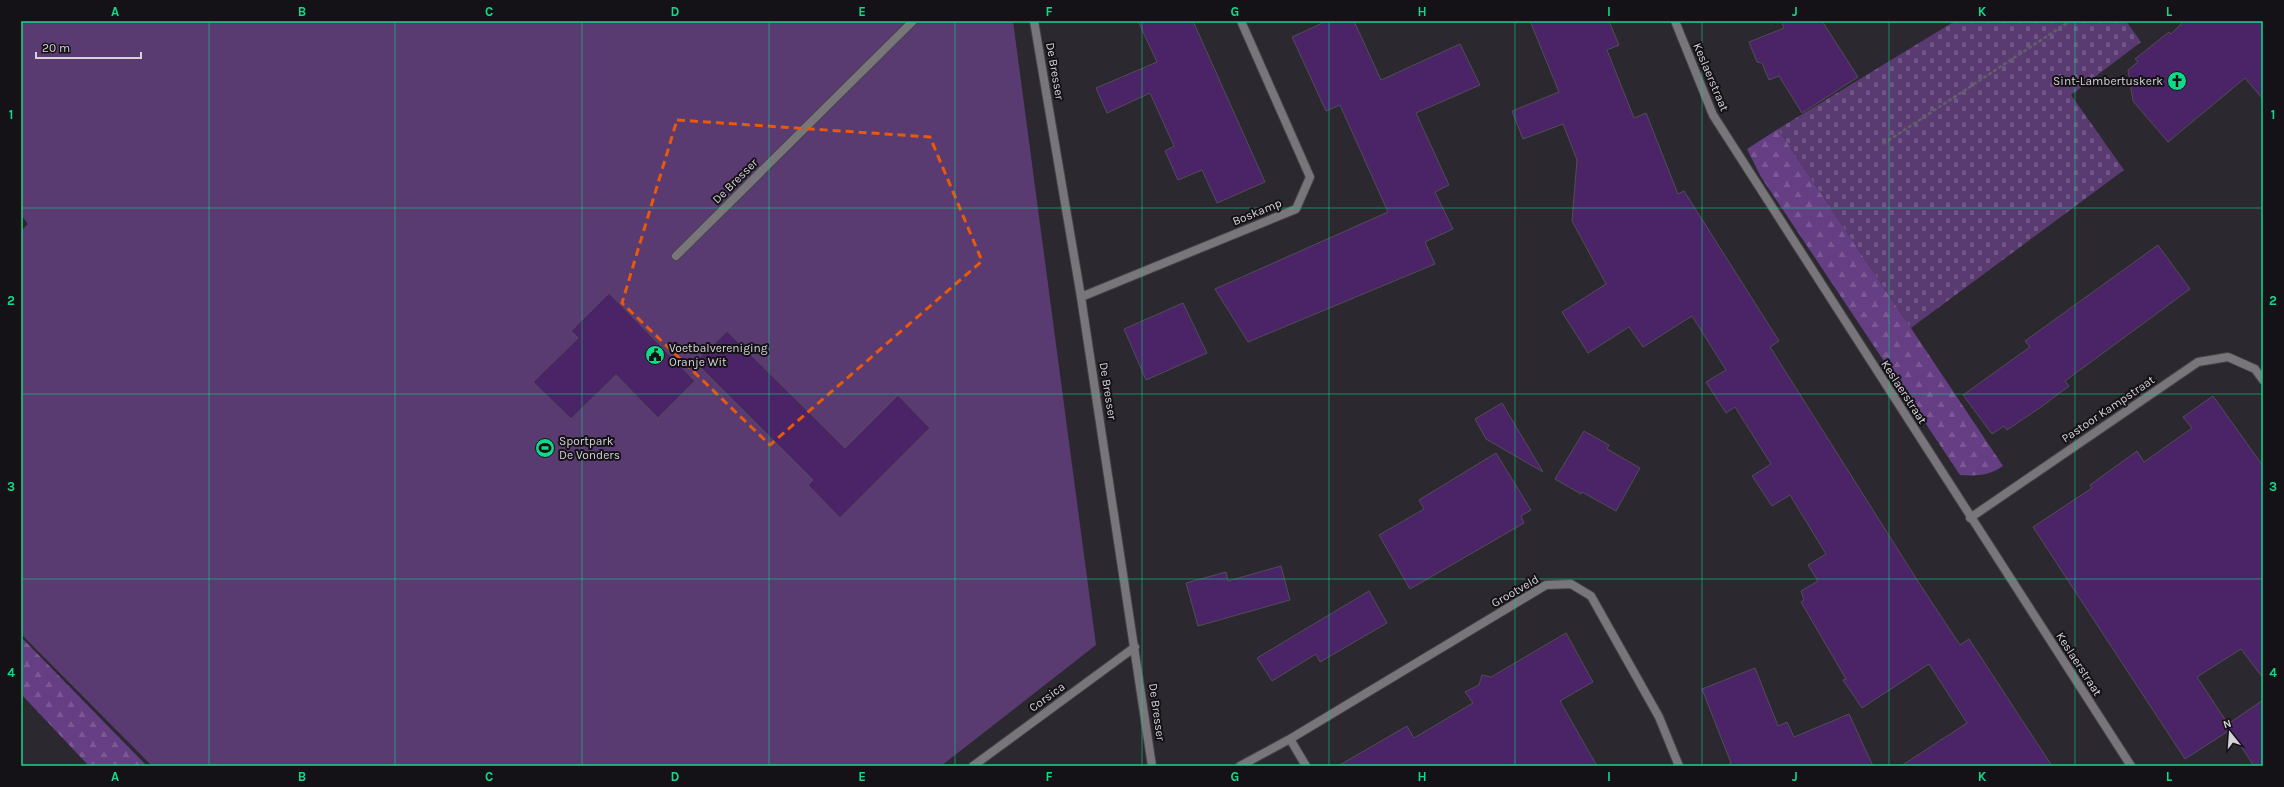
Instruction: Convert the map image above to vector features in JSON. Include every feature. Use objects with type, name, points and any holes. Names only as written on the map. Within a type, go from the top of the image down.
[{"type":"street","name":"De Bresser","points":[[676,256],[913,21]]},
{"type":"street","name":"De Bresser","points":[[1034,21],[1081,296],[1152,766]]},
{"type":"street","name":"Boskamp","points":[[1081,296],[1296,209],[1310,177],[1241,21]]},
{"type":"street","name":"Keslaerstraat","points":[[1675,21],[1713,115],[1970,518],[2131,766]]},
{"type":"street","name":"Pastoor Kampstraat","points":[[1970,518],[2198,362],[2228,357],[2255,369],[2263,380]]},
{"type":"street","name":"Grootveld","points":[[1240,766],[1290,739],[1546,585],[1571,584],[1591,596],[1659,716],[1679,766]]},
{"type":"street","name":"Corsica","points":[[973,766],[1135,647]]},
{"type":"street","points":[[1290,739],[1306,766]]},
{"type":"path","points":[[1883,144],[2070,21]]},
{"type":"highlighted area","points":[[677,120],[930,137],[982,261],[770,445],[622,303]]},
{"type":"green space","name":"Sportpark De Vonders","points":[[21,21],[1013,21],[1096,645],[941,766],[152,766],[21,634],[21,231],[28,224],[21,215]]},
{"type":"green space","points":[[1955,21],[2126,21],[2141,42],[2071,95],[2124,170],[1911,328],[1778,129]]},
{"type":"green space","points":[[1778,129],[2003,466],[1987,474],[1960,475],[1761,177],[1747,149]]},
{"type":"green space","points":[[21,637],[147,766],[89,766],[21,694]]},
{"type":"building","points":[[1138,21],[1193,21],[1265,182],[1217,203],[1202,170],[1178,180],[1165,151],[1174,146],[1150,93],[1107,113],[1096,88],[1157,62]]},
{"type":"building","points":[[1327,21],[1354,21],[1381,80],[1460,44],[1480,85],[1416,113],[1449,185],[1435,192],[1453,229],[1425,242],[1435,264],[1248,342],[1215,289],[1388,212],[1340,105],[1326,111],[1292,37]]},
{"type":"building","points":[[1530,21],[1609,21],[1619,45],[1607,50],[1634,118],[1646,113],[1678,194],[1684,191],[1779,341],[1770,347],[1919,583],[1960,645],[1969,639],[2052,766],[1901,766],[1967,723],[1929,664],[1862,708],[1843,680],[1846,679],[1801,602],[1804,600],[1801,591],[1818,581],[1808,565],[1826,554],[1790,495],[1772,506],[1752,476],[1771,464],[1735,407],[1726,413],[1706,382],[1726,370],[1692,316],[1643,347],[1629,327],[1588,353],[1562,312],[1606,284],[1572,221],[1577,160],[1563,124],[1523,139],[1512,111],[1559,92]]},
{"type":"building","points":[[1781,21],[1822,21],[1858,77],[1802,113],[1779,76],[1769,80],[1762,63],[1757,62],[1749,42],[1784,28]]},
{"type":"building","name":"Sint-Lambertuskerk","points":[[2184,21],[2263,21],[2263,99],[2245,78],[2168,142],[2133,101],[2128,70],[2138,62],[2135,59],[2169,32],[2171,34]]},
{"type":"building","points":[[2158,245],[2190,289],[2065,381],[2069,386],[2041,407],[2007,430],[2004,426],[1992,434],[1963,395],[2030,347],[2025,341]]},
{"type":"building","points":[[609,293],[695,381],[658,418],[616,375],[571,419],[533,382],[578,338],[571,331]]},
{"type":"building","points":[[1183,303],[1207,353],[1146,380],[1124,329]]},
{"type":"building","points":[[727,331],[845,448],[898,395],[930,428],[840,518],[808,485],[813,480],[695,362]]},
{"type":"building","points":[[2213,396],[2263,466],[2263,678],[2241,649],[2197,677],[2228,724],[2263,700],[2263,766],[2254,766],[2230,730],[2185,759],[2033,527],[2092,488],[2090,485],[2137,451],[2144,462],[2192,428],[2183,417]]},
{"type":"building","points":[[1502,403],[1543,472],[1486,439],[1475,419]]},
{"type":"building","points":[[1584,431],[1609,445],[1607,449],[1640,468],[1616,511],[1582,492],[1581,494],[1555,479]]},
{"type":"building","points":[[1496,453],[1531,510],[1521,516],[1524,523],[1410,589],[1379,535],[1424,509],[1419,500]]},
{"type":"building","points":[[1281,566],[1290,600],[1198,626],[1186,583],[1226,572],[1228,581]]},
{"type":"building","points":[[1369,591],[1387,623],[1320,662],[1316,654],[1272,681],[1257,658]]},
{"type":"building","points":[[1566,633],[1593,682],[1560,701],[1597,766],[1338,766],[1407,726],[1414,738],[1473,703],[1465,692],[1479,685],[1482,675],[1491,677]]},
{"type":"building","points":[[1755,668],[1778,726],[1787,722],[1794,737],[1849,714],[1873,766],[1726,766],[1731,763],[1702,689]]},
{"type":"place","name":"Sint-Lambertuskerk","points":[[2177,81]]},
{"type":"place","name":"Voetbalvereniging Oranje Wit","points":[[655,355]]},
{"type":"place","name":"Sportpark De Vonders","points":[[545,448]]}]
